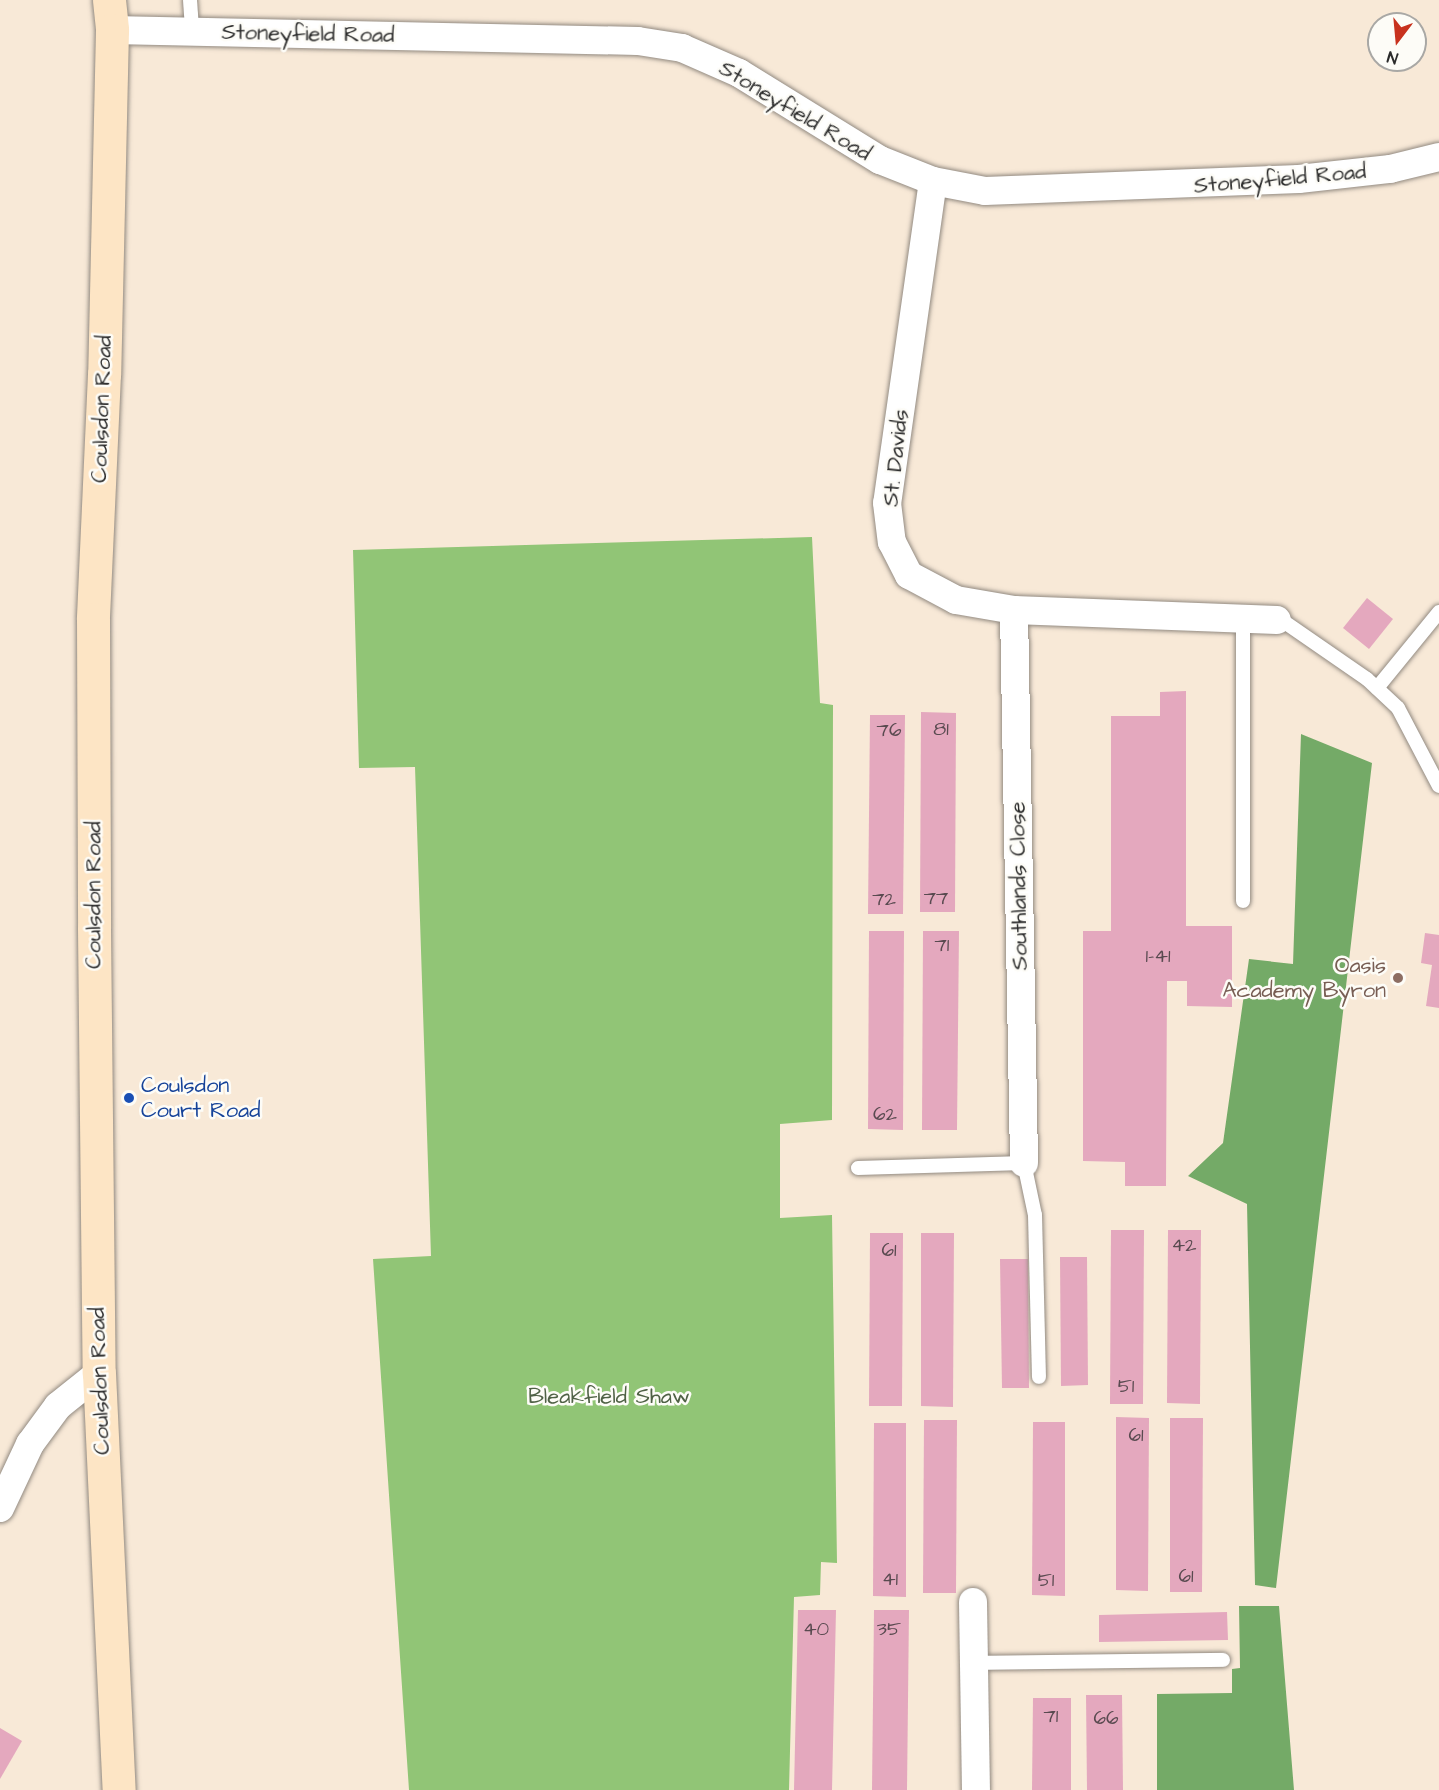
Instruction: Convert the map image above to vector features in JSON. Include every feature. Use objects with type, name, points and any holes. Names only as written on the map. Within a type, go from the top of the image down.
[{"type":"main road","name":"Coulsdon Road","points":[[110,15],[93,619],[99,1372],[118,1790]]},
{"type":"street","name":"Stoneyfield Road","points":[[110,15],[192,32],[638,41],[682,48],[739,73],[880,160],[933,181],[985,191],[1207,186],[1390,169],[1439,157]]},
{"type":"street","name":"St. Davids","points":[[933,181],[887,502],[892,542],[909,575],[956,600],[1014,610],[1276,620]]},
{"type":"street","name":"Southlands Close","points":[[1014,610],[1024,1163]]},
{"type":"street","points":[[0,1508],[30,1444],[58,1406],[99,1372]]},
{"type":"street","points":[[973,1602],[976,1790]]},
{"type":"lane","points":[[190,0],[192,32]]},
{"type":"lane","points":[[1377,688],[1439,612]]},
{"type":"lane","points":[[1243,618],[1243,900]]},
{"type":"lane","points":[[1276,620],[1283,621],[1377,688],[1412,727],[1439,786]]},
{"type":"lane","points":[[858,1168],[1024,1163],[1035,1215],[1039,1377]]},
{"type":"lane","points":[[974,1664],[1223,1660]]},
{"type":"green space","name":"Bleakfield Shaw","points":[[812,537],[820,703],[833,705],[832,1120],[780,1124],[780,1218],[832,1215],[837,1563],[821,1562],[820,1595],[794,1597],[789,1790],[409,1790],[373,1259],[431,1256],[415,767],[359,768],[353,550]]},
{"type":"green space","points":[[1301,734],[1372,763],[1276,1588],[1255,1585],[1247,1204],[1188,1176],[1223,1143],[1249,959],[1293,964]]},
{"type":"green space","points":[[1239,1606],[1279,1606],[1294,1790],[1157,1790],[1157,1694],[1232,1693],[1232,1669],[1240,1668]]},
{"type":"building","points":[[1367,598],[1393,619],[1369,649],[1343,628]]},
{"type":"building","points":[[1186,691],[1186,926],[1232,926],[1232,1007],[1187,1006],[1187,981],[1167,981],[1166,1186],[1125,1186],[1125,1162],[1083,1161],[1083,931],[1111,931],[1111,716],[1160,716],[1160,692]]},
{"type":"building","points":[[921,712],[956,713],[955,912],[920,912]]},
{"type":"building","points":[[870,715],[905,715],[903,914],[868,914]]},
{"type":"building","points":[[869,931],[904,931],[903,1130],[868,1129]]},
{"type":"building","points":[[923,931],[959,931],[957,1130],[922,1130]]},
{"type":"building","points":[[1425,933],[1439,935],[1439,1008],[1426,1006],[1432,965],[1421,963]]},
{"type":"building","points":[[1111,1230],[1144,1230],[1143,1404],[1110,1404]]},
{"type":"building","points":[[1168,1230],[1201,1230],[1200,1404],[1167,1403]]},
{"type":"building","points":[[870,1233],[903,1233],[902,1406],[869,1406]]},
{"type":"building","points":[[921,1233],[954,1233],[953,1407],[921,1406]]},
{"type":"building","points":[[1060,1257],[1087,1257],[1088,1385],[1061,1386]]},
{"type":"building","points":[[1000,1259],[1028,1259],[1029,1388],[1002,1388]]},
{"type":"building","points":[[1116,1417],[1149,1418],[1148,1591],[1116,1590]]},
{"type":"building","points":[[1170,1418],[1203,1418],[1202,1592],[1170,1592]]},
{"type":"building","points":[[924,1420],[957,1420],[956,1593],[923,1593]]},
{"type":"building","points":[[1033,1422],[1065,1422],[1065,1596],[1032,1595]]},
{"type":"building","points":[[874,1423],[906,1423],[906,1597],[873,1596]]},
{"type":"building","points":[[798,1610],[836,1610],[832,1790],[794,1790]]},
{"type":"building","points":[[874,1610],[909,1610],[907,1790],[872,1790]]},
{"type":"building","points":[[1227,1612],[1228,1640],[1099,1642],[1099,1615]]},
{"type":"building","points":[[1086,1695],[1122,1695],[1123,1790],[1087,1790]]},
{"type":"building","points":[[1033,1698],[1071,1698],[1071,1790],[1032,1790]]},
{"type":"building","points":[[0,1728],[22,1741],[0,1779]]},
{"type":"place","name":"Oasis Academy Byron","points":[[1398,978]]},
{"type":"place","name":"Coulsdon Court Road","points":[[129,1098]]}]
